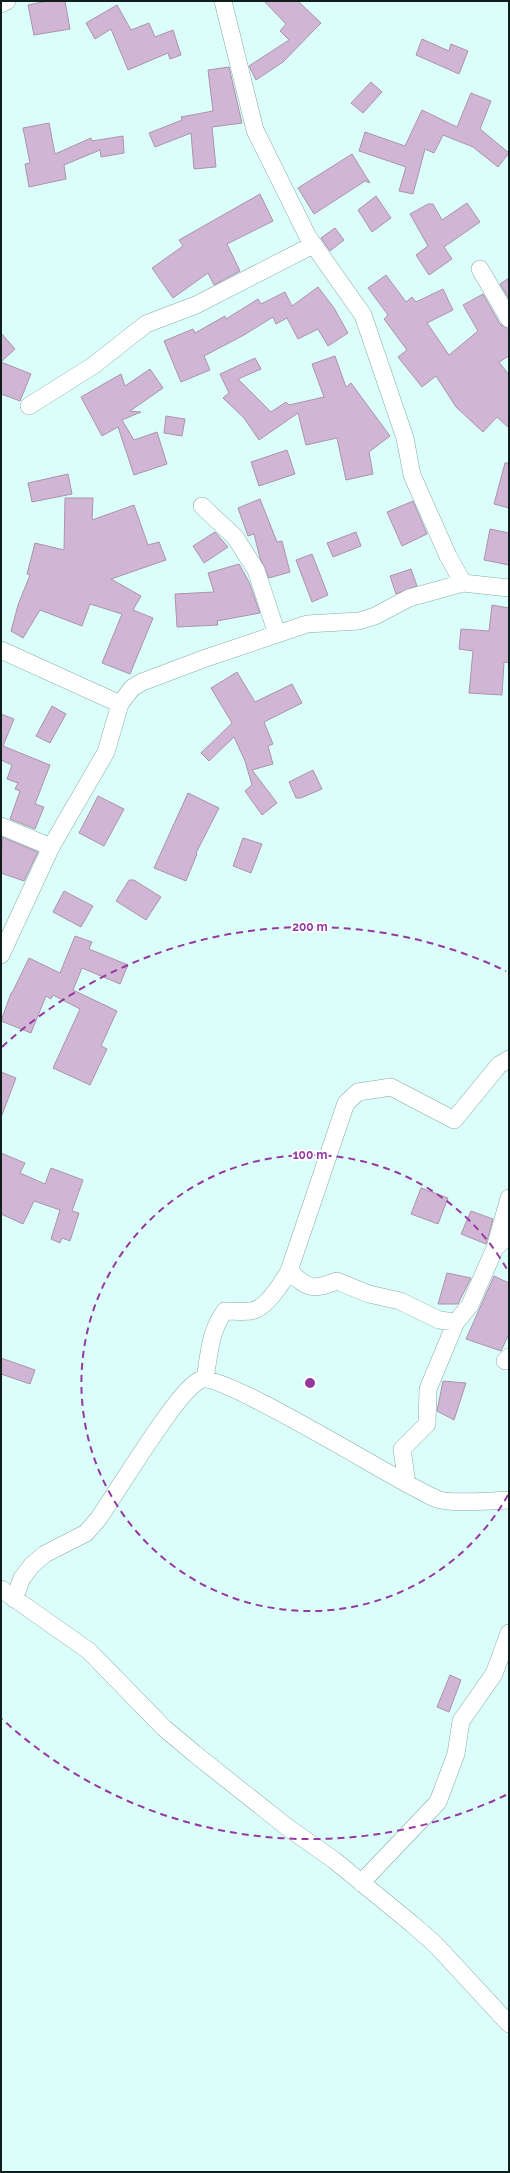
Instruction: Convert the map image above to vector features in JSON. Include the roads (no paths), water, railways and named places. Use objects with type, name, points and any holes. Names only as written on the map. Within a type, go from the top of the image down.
[{"type":"street","points":[[1,4],[8,1]]},
{"type":"street","points":[[223,1],[255,130],[313,245],[363,315],[405,438],[412,475],[448,556],[463,583]]},
{"type":"street","points":[[29,406],[94,365],[146,324],[196,305],[313,245]]},
{"type":"street","points":[[480,269],[509,319]]},
{"type":"street","points":[[202,506],[235,537],[256,570],[277,634]]},
{"type":"street","points":[[1,955],[51,847],[106,752],[120,704],[132,688],[142,682],[307,624],[359,621],[374,616],[409,598],[463,583],[509,588]]},
{"type":"street","points":[[1,650],[120,704]]},
{"type":"street","points":[[1,826],[51,847]]},
{"type":"street","points":[[205,1379],[214,1330],[218,1320],[225,1311],[251,1311],[259,1308],[280,1286],[289,1271],[346,1103],[358,1092],[391,1087],[454,1120],[499,1065],[509,1059]]},
{"type":"street","points":[[407,1484],[402,1449],[427,1424],[428,1389],[456,1322],[470,1306],[495,1248],[509,1198]]},
{"type":"street","points":[[495,1248],[509,1235]]},
{"type":"street","points":[[289,1271],[302,1283],[310,1286],[318,1288],[337,1281],[369,1294],[400,1301],[439,1320],[456,1322]]},
{"type":"street","points":[[509,1500],[487,1502],[438,1500],[258,1401],[214,1380],[198,1380],[174,1406],[99,1518],[86,1533],[46,1554],[32,1565],[7,1594],[89,1651],[164,1728],[194,1754],[287,1827],[334,1860],[361,1884],[412,1924],[435,1944],[509,2024]]},
{"type":"street","points":[[361,1884],[438,1802],[456,1754],[461,1721],[494,1674],[509,1633]]}]
